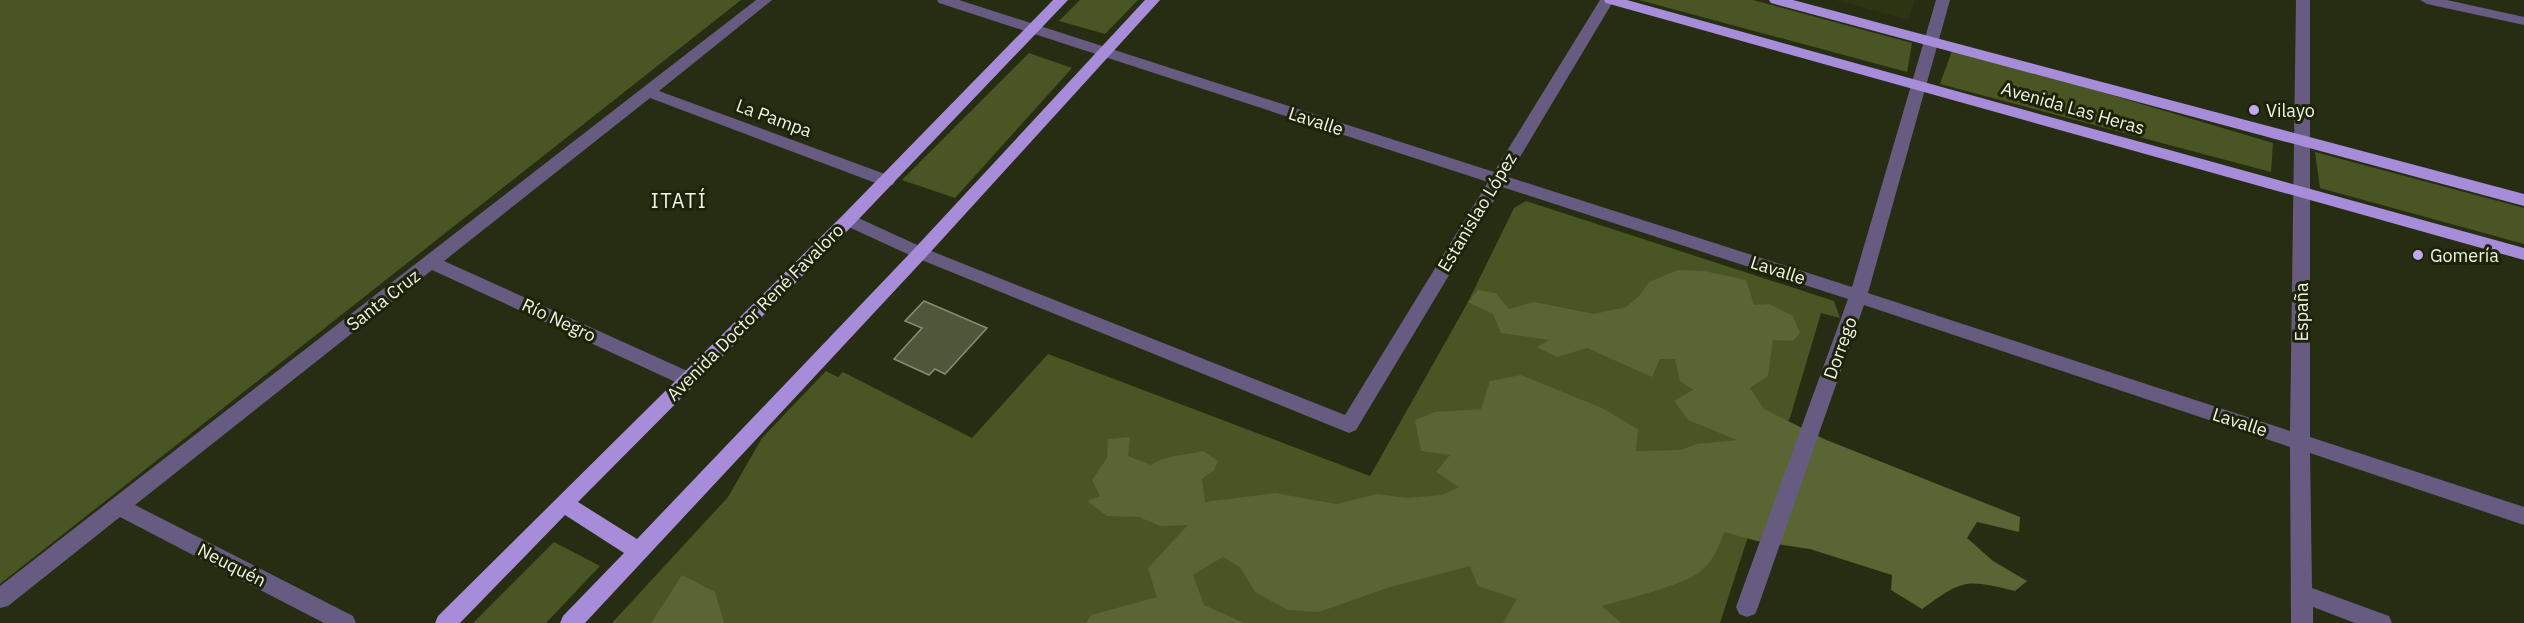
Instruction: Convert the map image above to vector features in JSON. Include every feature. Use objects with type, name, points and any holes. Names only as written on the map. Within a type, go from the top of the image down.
[{"type":"main road","name":"Avenida Doctor René Favaloro","points":[[447,623],[687,379],[887,181],[1061,0]]},
{"type":"main road","points":[[571,623],[920,253],[1153,0]]},
{"type":"main road","name":"Avenida Las Heras","points":[[1609,0],[2524,254]]},
{"type":"main road","name":"Avenida Las Heras","points":[[1776,0],[2524,200]]},
{"type":"main road","points":[[564,504],[639,551]]},
{"type":"street","name":"Santa Cruz","points":[[0,599],[765,0]]},
{"type":"street","name":"Lavalle","points":[[944,0],[1858,296],[2524,516]]},
{"type":"street","name":"Estanislao López","points":[[920,253],[1349,425],[1497,179],[1609,0]]},
{"type":"street","name":"Dorrego","points":[[1747,608],[1858,296],[1942,0]]},
{"type":"street","name":"España","points":[[2302,0],[2300,442],[2302,623]]},
{"type":"street","points":[[2427,0],[2524,21]]},
{"type":"street","name":"La Pampa","points":[[648,92],[887,181]]},
{"type":"street","points":[[848,220],[920,253]]},
{"type":"street","name":"Río Negro","points":[[431,262],[687,379]]},
{"type":"street","name":"Neuquén","points":[[119,507],[345,623]]},
{"type":"street","points":[[2302,594],[2381,623]]},
{"type":"shaded area","points":[[0,0],[741,0],[0,584]]},
{"type":"shaded area","points":[[1080,0],[1138,0],[1105,34],[1059,21]]},
{"type":"shaded area","points":[[1639,0],[1753,0],[1912,43],[1907,72]]},
{"type":"shaded area","points":[[1835,0],[1915,0],[1908,20]]},
{"type":"shaded area","points":[[1953,48],[2273,143],[2271,172],[1940,84]]},
{"type":"shaded area","points":[[1029,53],[1072,68],[955,198],[902,180]]},
{"type":"shaded area","points":[[2315,152],[2524,208],[2524,244],[2320,188]]},
{"type":"shaded area","points":[[1526,201],[1834,301],[1840,318],[1821,313],[1789,421],[1786,420],[1720,623],[612,623],[728,497],[762,438],[826,371],[838,377],[843,372],[972,438],[1048,354],[1370,476],[1468,302],[1514,208]]},
{"type":"shaded area","points":[[1678,270],[1704,271],[1746,280],[1754,305],[1769,304],[1793,316],[1800,333],[1793,341],[1773,340],[1768,376],[1750,388],[1764,409],[1824,439],[2020,517],[2019,532],[1977,522],[1967,538],[1993,561],[2027,581],[2015,591],[1966,584],[1947,592],[1922,609],[1891,590],[1892,575],[1810,549],[1757,541],[1724,532],[1712,559],[1700,572],[1667,587],[1602,606],[1621,623],[1503,623],[1517,599],[1478,586],[1470,566],[1387,588],[1319,612],[1288,610],[1255,592],[1240,567],[1223,557],[1193,575],[1204,605],[1244,623],[1086,623],[1091,615],[1157,597],[1148,568],[1188,525],[1160,526],[1139,517],[1107,516],[1087,501],[1100,496],[1092,480],[1107,458],[1108,439],[1130,437],[1128,456],[1151,465],[1169,457],[1203,451],[1218,461],[1214,470],[1202,479],[1205,502],[1275,493],[1337,504],[1377,494],[1407,498],[1442,495],[1459,487],[1436,472],[1450,455],[1421,451],[1415,420],[1435,412],[1481,409],[1490,381],[1521,375],[1602,408],[1638,429],[1636,451],[1681,450],[1696,444],[1737,440],[1688,420],[1674,401],[1693,390],[1680,381],[1675,359],[1660,359],[1652,377],[1587,348],[1557,357],[1536,347],[1550,340],[1501,333],[1493,314],[1468,302],[1478,290],[1496,293],[1509,309],[1534,302],[1594,314],[1626,307],[1640,295],[1649,282]]},
{"type":"shaded area","points":[[554,542],[600,566],[546,623],[473,623]]},
{"type":"shaded area","points":[[682,575],[715,592],[724,623],[651,623]]},
{"type":"building","points":[[924,301],[987,328],[945,374],[935,369],[929,375],[894,359],[922,328],[905,321]]},
{"type":"place","name":"Vilayo","points":[[2254,110]]},
{"type":"place","name":"Gomería","points":[[2418,255]]},
{"type":"district","name":"ITATÍ","points":[[679,200]]}]
